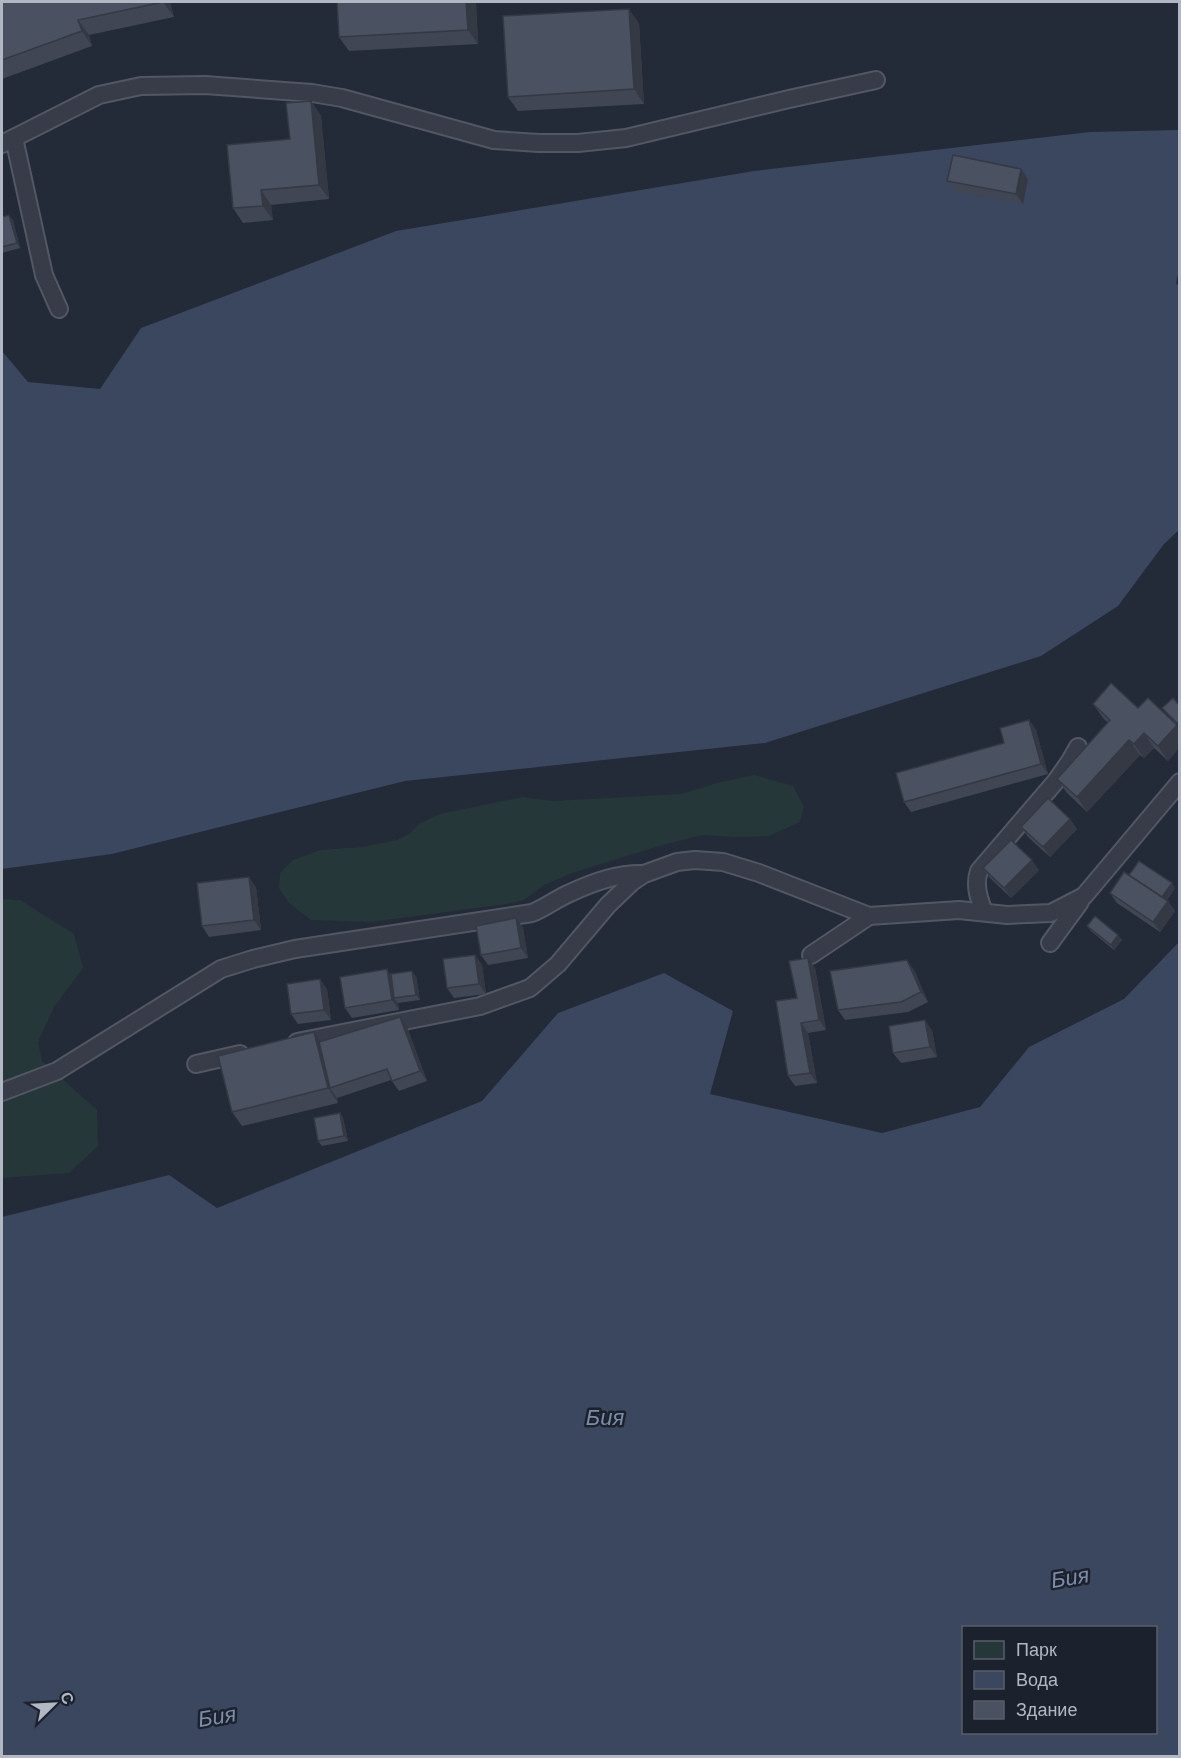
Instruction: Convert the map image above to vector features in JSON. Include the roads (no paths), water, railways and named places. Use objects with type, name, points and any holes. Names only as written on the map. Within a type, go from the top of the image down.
[{"type":"lane","points":[[59,309],[42,266],[8,141],[99,95],[141,86],[205,85],[312,93],[342,98],[494,140],[549,143],[626,138],[876,80]]},
{"type":"lane","points":[[984,912],[976,881],[979,871],[1056,781],[1078,747]]},
{"type":"lane","points":[[1050,943],[1084,896],[1179,782]]},
{"type":"lane","points":[[286,1044],[480,1005],[530,988],[558,964],[619,894],[644,874],[677,862],[695,860],[723,862],[759,873],[869,916],[959,910],[1007,915],[1051,913],[1084,896]]},
{"type":"lane","points":[[2,1092],[57,1071],[220,969],[295,949],[532,914],[568,893],[607,878],[633,873],[644,874]]},
{"type":"lane","points":[[811,955],[869,916]]},
{"type":"lane","points":[[196,1064],[252,1052]]},
{"type":"water","points":[[1179,130],[1180,265],[1176,283],[1180,288],[1179,530],[1164,544],[1118,606],[1041,656],[765,743],[405,781],[112,854],[2,869],[2,351],[28,382],[100,389],[141,328],[396,231],[754,171],[1090,132]]},
{"type":"water","name":"Бия","points":[[1179,942],[1179,1756],[2,1756],[2,1217],[169,1175],[217,1208],[482,1101],[558,1013],[664,973],[733,1011],[710,1094],[882,1133],[980,1107],[1029,1047],[1124,999]]}]
